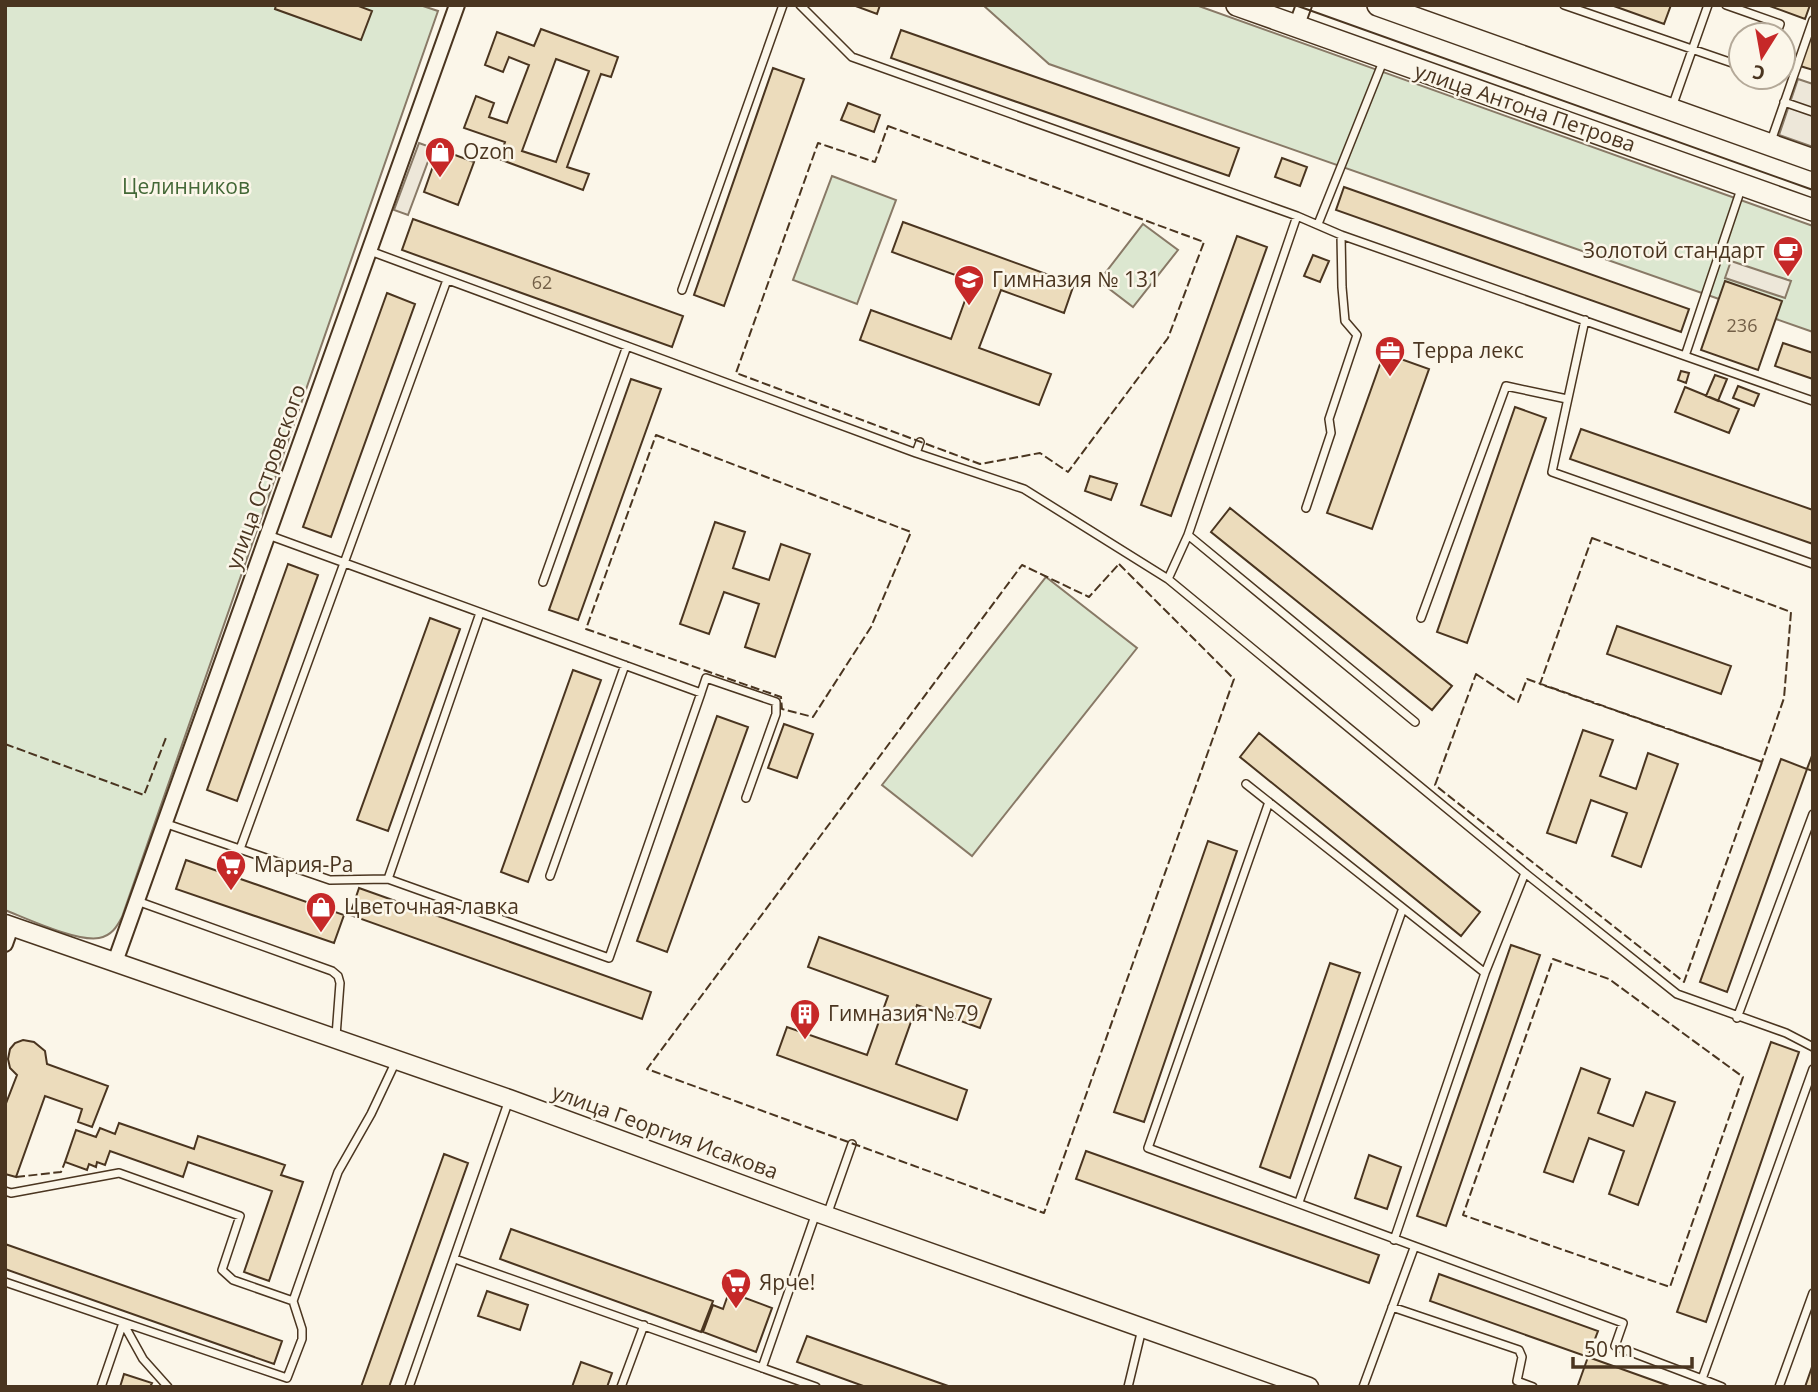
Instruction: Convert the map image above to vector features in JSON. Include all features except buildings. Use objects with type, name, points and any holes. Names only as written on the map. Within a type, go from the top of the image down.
[{"type":"main road","name":"улица Антона Петрова","points":[[1237,5],[1813,210]]},
{"type":"main road","points":[[1378,5],[1813,160]]},
{"type":"street","name":"улица Островского","points":[[115,962],[457,5]]},
{"type":"street","points":[[1296,27],[1304,5]]},
{"type":"street","name":"улица Георгия Исакова","points":[[7,932],[115,962],[335,1038],[1309,1387]]},
{"type":"lane","points":[[682,290],[783,5]]},
{"type":"lane","points":[[800,5],[852,57],[1297,216],[1341,235],[1813,401]]},
{"type":"lane","points":[[1564,5],[1727,61]]},
{"type":"lane","points":[[1671,110],[1708,5]]},
{"type":"lane","points":[[1726,5],[1771,21]]},
{"type":"lane","points":[[1769,145],[1813,20]]},
{"type":"lane","points":[[1318,224],[1384,58]]},
{"type":"lane","points":[[1784,102],[1813,112]]},
{"type":"lane","points":[[1685,356],[1742,185]]},
{"type":"lane","points":[[1168,579],[1188,536],[1297,216]]},
{"type":"lane","points":[[1306,508],[1331,433],[1329,419],[1357,335],[1345,321],[1341,235]]},
{"type":"lane","points":[[369,251],[916,453],[1024,489],[1168,579],[1525,873],[1677,994],[1737,1018],[1786,1033],[1813,1047]]},
{"type":"lane","points":[[240,849],[447,279]]},
{"type":"lane","points":[[1585,320],[1552,472],[1813,564]]},
{"type":"lane","points":[[543,582],[626,346]]},
{"type":"lane","points":[[1421,618],[1506,386],[1567,399]]},
{"type":"lane","points":[[916,453],[920,442]]},
{"type":"lane","points":[[268,534],[701,693]]},
{"type":"lane","points":[[1188,536],[1415,722]]},
{"type":"lane","points":[[388,879],[480,613]]},
{"type":"lane","points":[[550,876],[625,665]]},
{"type":"lane","points":[[164,823],[330,880],[388,879],[608,958],[706,678],[776,702],[776,714],[746,798]]},
{"type":"lane","points":[[1246,784],[1485,973]]},
{"type":"lane","points":[[1269,802],[1148,1148],[1623,1323],[1615,1346],[1723,1387]]},
{"type":"lane","points":[[1737,1018],[1813,814]]},
{"type":"lane","points":[[1394,1240],[1485,973],[1525,873]]},
{"type":"lane","points":[[137,900],[332,971],[338,976],[340,984],[335,1038]]},
{"type":"lane","points":[[1299,1202],[1403,908]]},
{"type":"lane","points":[[5,1282],[287,1378],[302,1339],[302,1329],[293,1301],[338,1172],[371,1114],[396,1060]]},
{"type":"lane","points":[[1702,1379],[1813,1069]]},
{"type":"lane","points":[[409,1387],[509,1099]]},
{"type":"lane","points":[[762,1368],[821,1214],[852,1144]]},
{"type":"lane","points":[[5,1191],[119,1173],[240,1216],[222,1270],[233,1280],[293,1301]]},
{"type":"lane","points":[[1363,1387],[1414,1248]]},
{"type":"lane","points":[[455,1259],[816,1387]]},
{"type":"lane","points":[[1779,1387],[1813,1293]]},
{"type":"lane","points":[[1392,1307],[1519,1350],[1522,1357],[1515,1384],[1533,1387]]},
{"type":"lane","points":[[101,1387],[123,1322]]},
{"type":"lane","points":[[123,1322],[143,1359],[168,1387]]},
{"type":"lane","points":[[621,1387],[644,1325]]},
{"type":"lane","points":[[1128,1387],[1142,1329]]},
{"type":"green space","name":"Целинников","points":[[5,5],[420,5],[438,11],[122,917],[113,930],[99,938],[78,937],[5,910]]},
{"type":"green space","points":[[983,5],[1196,5],[1813,226],[1813,332],[1049,64]]},
{"type":"green space","points":[[832,176],[896,200],[857,304],[793,280]]},
{"type":"green space","points":[[1143,224],[1178,250],[1133,307],[1099,281]]},
{"type":"green space","points":[[1046,577],[1137,648],[972,856],[882,785]]},
{"type":"shaded area","points":[[1798,79],[1813,84],[1813,147],[1779,135],[1794,91],[1797,91]]},
{"type":"shaded area","points":[[419,143],[433,148],[408,215],[394,210]]},
{"type":"shaded area","points":[[1731,261],[1791,281],[1785,298],[1725,278]]},
{"type":"tram line","points":[[1295,5],[1813,190]]},
{"type":"fence","points":[[888,126],[1204,242],[1168,338],[1068,472],[1040,453],[980,464],[736,373],[818,143],[875,162],[888,126]]},
{"type":"fence","points":[[656,435],[911,532],[871,627],[813,717],[782,709],[781,697],[586,629],[656,435]]},
{"type":"fence","points":[[1592,538],[1791,612],[1784,698],[1762,762],[1540,684],[1592,538]]},
{"type":"fence","points":[[1119,564],[1234,679],[1044,1213],[647,1069],[1022,565],[1089,597],[1119,564]]},
{"type":"fence","points":[[1476,674],[1518,702],[1527,679],[1762,762],[1684,982],[1435,785],[1476,674]]},
{"type":"fence","points":[[5,744],[144,795],[167,735]]},
{"type":"fence","points":[[1553,959],[1609,979],[1743,1077],[1670,1287],[1463,1215],[1553,959]]},
{"type":"fence","points":[[16,1177],[61,1172],[65,1162]]},
{"type":"place","name":"Ozon","points":[[440,179]]},
{"type":"place","name":"Золотой стандарт","points":[[1788,278]]},
{"type":"place","name":"Гимназия № 131","points":[[969,307]]},
{"type":"place","name":"Терра лекс","points":[[1390,378]]},
{"type":"place","name":"Мария-Ра","points":[[231,892]]},
{"type":"place","name":"Цветочная лавка","points":[[321,934]]},
{"type":"place","name":"Гимназия №79","points":[[805,1041]]},
{"type":"place","name":"Ярче!","points":[[736,1310]]}]
